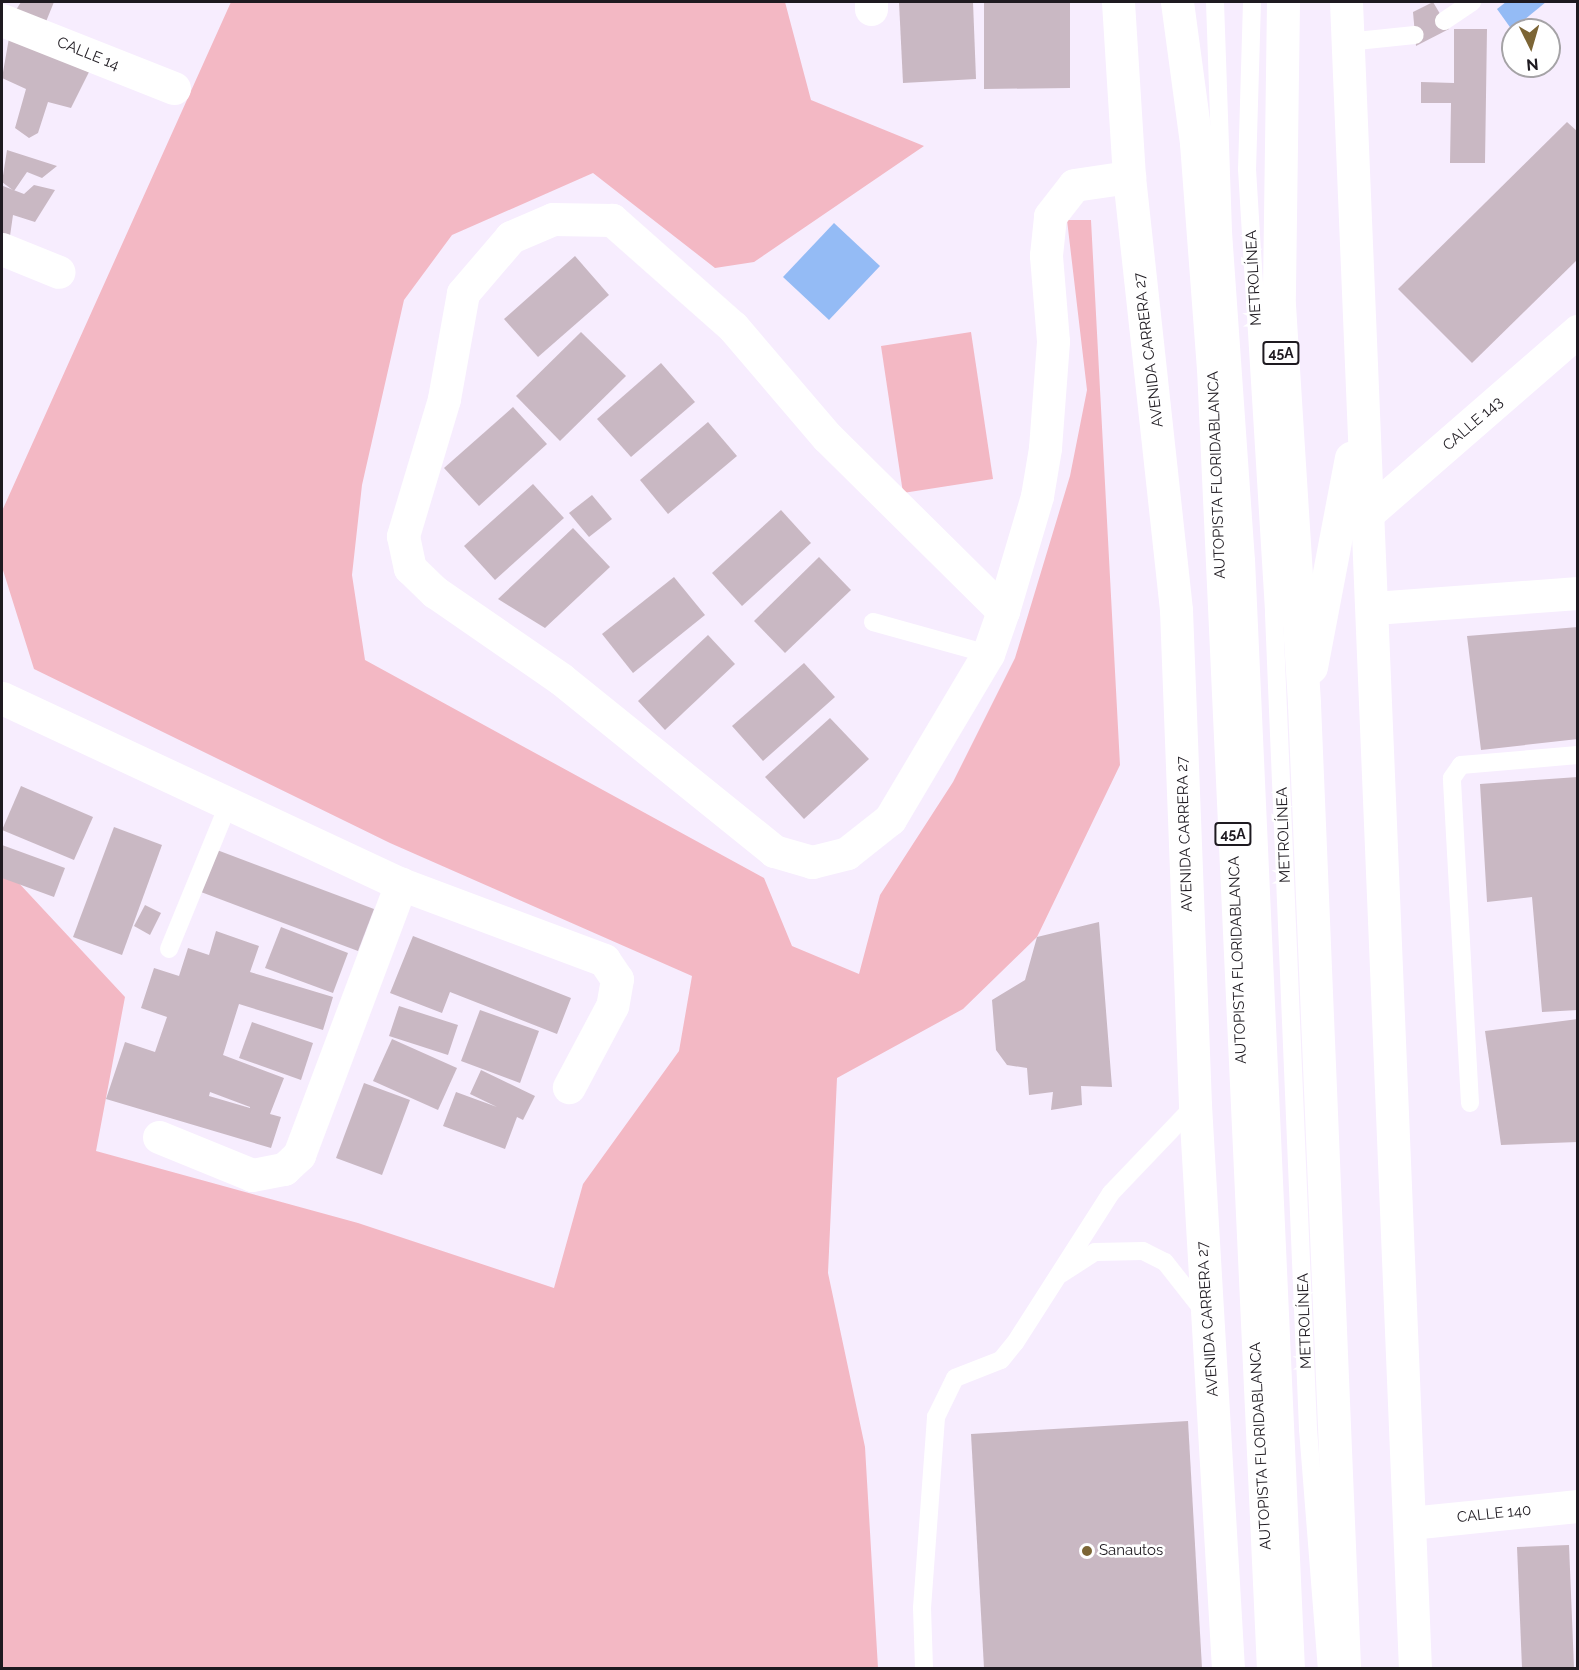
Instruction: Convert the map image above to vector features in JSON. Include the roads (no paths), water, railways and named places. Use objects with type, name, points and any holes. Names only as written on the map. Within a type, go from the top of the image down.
[{"type":"main road","name":"AVENIDA CARRERA 27","points":[[1118,2],[1129,177],[1176,610],[1195,1105],[1210,1327],[1228,1668]]},
{"type":"main road","name":"AUTOPISTA FLORIDABLANCA","points":[[1177,2],[1196,143],[1213,368],[1273,1668]]},
{"type":"main road","name":"45A","points":[[1282,2],[1279,305],[1304,704],[1344,1668]]},
{"type":"main road","points":[[1346,2],[1360,414],[1374,608],[1415,1668]]},
{"type":"main road","name":"CALLE 14","points":[[2,20],[174,88]]},
{"type":"main road","points":[[1003,611],[827,436],[733,327],[612,220],[553,219],[511,237],[463,293],[444,399],[403,536],[410,568],[435,592],[561,679],[774,851],[812,862],[847,853],[890,819],[988,654],[1003,611],[1036,495],[1051,396],[1046,255],[1050,216],[1074,185],[1129,177]]},
{"type":"main road","points":[[2,249],[59,272]]},
{"type":"main road","name":"CALLE 143","points":[[1366,515],[1578,331]]},
{"type":"main road","points":[[1304,704],[1360,414]]},
{"type":"main road","points":[[1374,608],[1578,593]]},
{"type":"main road","points":[[2,698],[401,884],[603,960],[617,979],[612,1006],[569,1087]]},
{"type":"main road","points":[[159,1137],[252,1175],[284,1169],[299,1155],[401,884]]},
{"type":"main road","name":"CALLE 140","points":[[1410,1523],[1578,1506]]},
{"type":"lane","name":"METROLÍNEA","points":[[1215,2],[1223,232],[1247,572],[1296,1668]]},
{"type":"lane","name":"METROLÍNEA","points":[[1252,2],[1247,169],[1275,626],[1308,1428],[1327,1668]]},
{"type":"lane","points":[[1444,21],[1472,2]]},
{"type":"lane","points":[[1347,42],[1415,35]]},
{"type":"lane","points":[[873,622],[988,654]]},
{"type":"lane","points":[[1470,1102],[1452,778],[1461,765],[1578,754]]},
{"type":"lane","points":[[169,949],[228,805]]},
{"type":"lane","points":[[924,1668],[922,1608],[936,1417],[955,1378],[1000,1360],[1015,1343],[1047,1287],[1111,1193],[1195,1105]]},
{"type":"lane","points":[[1047,1287],[1095,1252],[1143,1251],[1182,1279],[1210,1327]]},
{"type":"water","points":[[1506,2],[1546,2],[1527,18],[1503,18],[1497,9]]},
{"type":"water","points":[[834,223],[880,266],[829,320],[783,277]]},
{"type":"place","name":"Sanautos","points":[[1087,1551]]}]
